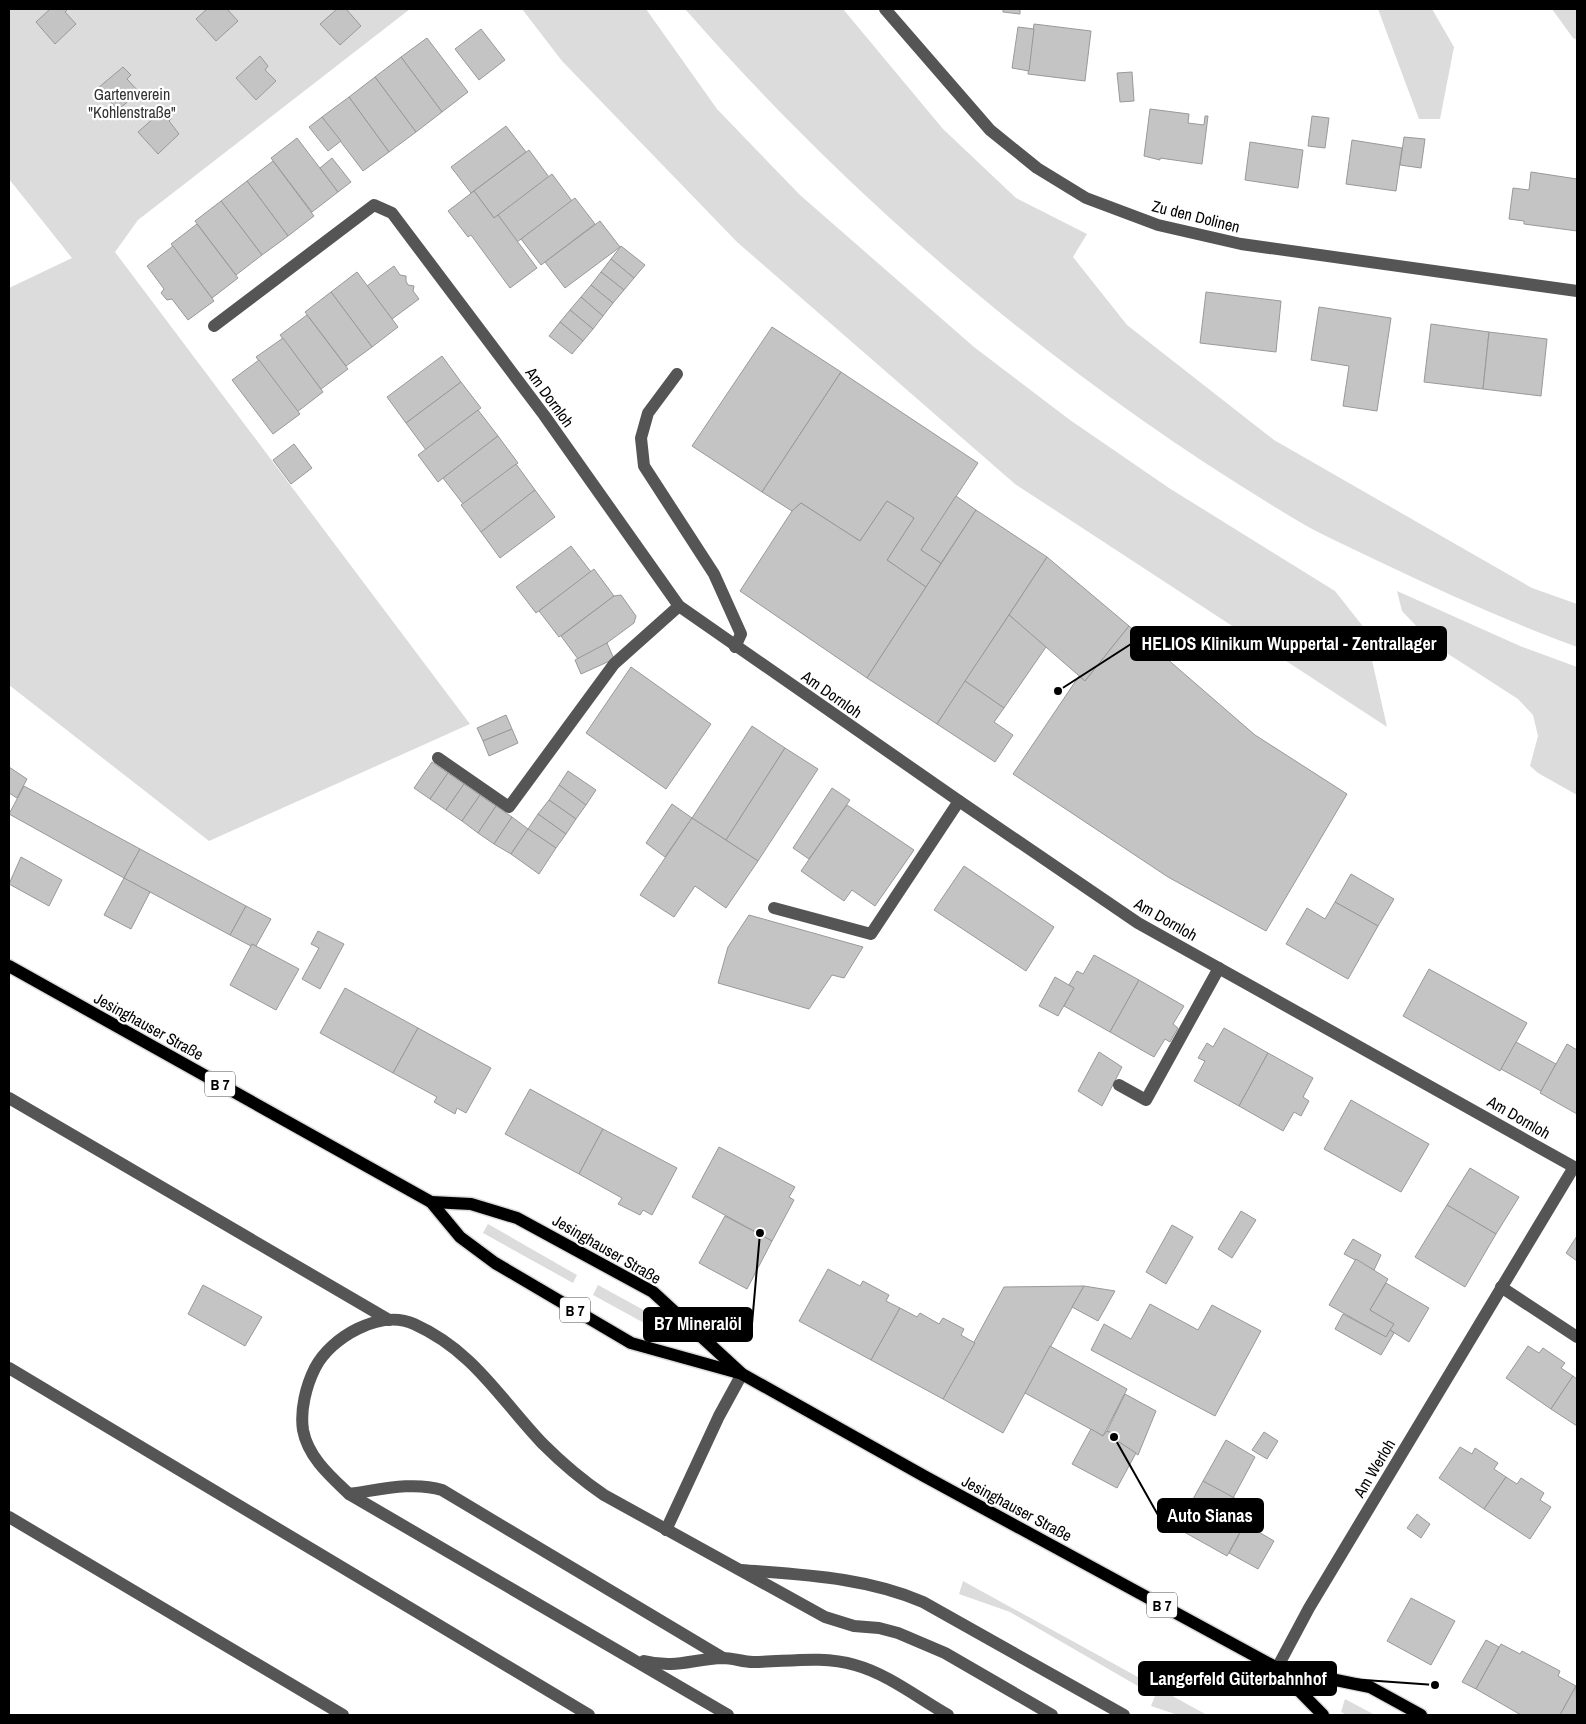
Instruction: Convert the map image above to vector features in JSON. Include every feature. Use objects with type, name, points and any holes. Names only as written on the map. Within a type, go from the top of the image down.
[{"type":"main road","name":"Jesinghauser Straße","points":[[9,966],[431,1202],[460,1237],[495,1263],[631,1343],[742,1374]]},
{"type":"main road","name":"Jesinghauser Straße","points":[[431,1202],[471,1204],[518,1218],[653,1292],[742,1374],[924,1476],[1278,1668],[1370,1687],[1422,1715]]},
{"type":"main road","name":"Jesinghauser Straße","points":[[1278,1668],[1323,1715]]},
{"type":"street","name":"Zu den Dolinen","points":[[885,9],[990,130],[1037,168],[1086,198],[1158,225],[1241,244],[1577,291]]},
{"type":"street","name":"Am Dornloh","points":[[214,326],[374,205],[392,213],[471,315],[679,606],[735,647],[1138,923],[1576,1168]]},
{"type":"street","points":[[677,374],[648,413],[642,438],[644,466],[714,574],[741,634],[735,647]]},
{"type":"street","points":[[438,758],[509,806],[614,664],[679,606]]},
{"type":"street","points":[[774,908],[871,934],[958,801]]},
{"type":"street","points":[[1119,1085],[1146,1100],[1219,968]]},
{"type":"street","points":[[9,1098],[389,1320]]},
{"type":"street","name":"Am Werloh","points":[[1278,1668],[1308,1608],[1501,1287],[1576,1168]]},
{"type":"street","points":[[1501,1287],[1577,1337]]},
{"type":"street","points":[[728,1715],[349,1494],[323,1470],[312,1452],[303,1430],[303,1403],[316,1367],[326,1353],[344,1337],[364,1326],[389,1320],[412,1323],[445,1340],[468,1357],[543,1444],[580,1479],[604,1495],[825,1617],[854,1626],[898,1633],[946,1653],[1052,1715]]},
{"type":"street","points":[[9,1368],[589,1715]]},
{"type":"street","points":[[666,1530],[719,1416],[742,1374]]},
{"type":"street","points":[[349,1494],[411,1486],[429,1486],[442,1490],[723,1658]]},
{"type":"street","points":[[9,1517],[343,1715]]},
{"type":"street","points":[[736,1569],[848,1580],[902,1593],[923,1602],[1124,1715]]},
{"type":"street","points":[[632,1658],[658,1665],[677,1665],[723,1658],[750,1662],[825,1660],[855,1665],[876,1672],[948,1715]]},
{"type":"green space","name":"Gartenverein \"Kohlenstraße\"","points":[[9,9],[410,9],[138,220],[115,252],[470,724],[209,841],[9,685],[9,288],[72,258],[9,179]]},
{"type":"green space","points":[[522,9],[646,9],[717,109],[800,195],[974,347],[1070,420],[1169,488],[1335,591],[1365,629],[1387,727],[1015,484],[737,242],[562,61]]},
{"type":"green space","points":[[685,9],[843,9],[943,129],[1016,198],[1087,234],[1073,257],[1127,325],[1274,440],[1532,588],[1577,604],[1577,647],[1476,606],[1317,532],[1213,468],[1130,412],[971,289],[895,223],[822,154],[752,83]]},
{"type":"green space","points":[[1378,9],[1432,9],[1454,47],[1440,119],[1419,119]]},
{"type":"green space","points":[[1552,9],[1577,9],[1577,40],[1573,38]]},
{"type":"green space","points":[[1397,591],[1520,646],[1577,667],[1577,795],[1538,773],[1530,766],[1538,736],[1533,715],[1518,699],[1442,650],[1422,632],[1402,611]]},
{"type":"green space","points":[[488,1224],[577,1275],[573,1283],[483,1233]]},
{"type":"green space","points":[[598,1285],[660,1319],[655,1329],[593,1295]]},
{"type":"green space","points":[[963,1581],[1207,1715],[1178,1715],[1151,1706],[1155,1696],[1010,1612],[959,1594]]},
{"type":"green space","points":[[1345,1699],[1375,1715],[1347,1715],[1341,1712]]},
{"type":"building","points":[[50,9],[68,9],[65,12],[76,24],[55,44],[36,22]]},
{"type":"building","points":[[207,9],[227,9],[238,21],[216,41],[196,19]]},
{"type":"building","points":[[337,9],[346,9],[361,26],[340,45],[320,24]]},
{"type":"building","points":[[1003,9],[1020,9],[1020,14],[1003,12]]},
{"type":"building","points":[[1034,24],[1091,31],[1085,81],[1028,74]]},
{"type":"building","points":[[1018,27],[1034,29],[1029,71],[1012,68]]},
{"type":"building","points":[[481,29],[505,60],[479,80],[455,49]]},
{"type":"building","points":[[427,38],[468,92],[442,112],[401,57]]},
{"type":"building","points":[[260,56],[268,66],[265,70],[276,81],[256,100],[236,78]]},
{"type":"building","points":[[401,57],[442,112],[416,132],[375,77]]},
{"type":"building","points":[[123,67],[131,75],[127,79],[139,92],[118,110],[98,88]]},
{"type":"building","points":[[1132,72],[1134,101],[1120,102],[1117,73]]},
{"type":"building","points":[[375,77],[416,132],[389,152],[349,97]]},
{"type":"building","points":[[349,97],[389,152],[363,171],[322,117]]},
{"type":"building","points":[[164,109],[172,118],[169,121],[179,134],[158,154],[138,132]]},
{"type":"building","points":[[1150,109],[1189,114],[1188,123],[1204,125],[1205,116],[1208,116],[1202,164],[1160,158],[1160,160],[1144,156]]},
{"type":"building","points":[[1312,116],[1329,118],[1325,148],[1308,146]]},
{"type":"building","points":[[322,117],[341,141],[328,151],[309,127]]},
{"type":"building","points":[[506,126],[526,152],[471,193],[451,167]]},
{"type":"building","points":[[1404,137],[1425,139],[1421,168],[1400,165]]},
{"type":"building","points":[[297,138],[338,192],[312,212],[271,158]]},
{"type":"building","points":[[1352,140],[1402,148],[1396,191],[1346,184]]},
{"type":"building","points":[[1250,142],[1303,150],[1298,188],[1245,180]]},
{"type":"building","points":[[529,150],[549,177],[494,218],[474,191]]},
{"type":"building","points":[[332,158],[351,182],[338,192],[320,168]]},
{"type":"building","points":[[273,161],[314,216],[288,236],[247,181]]},
{"type":"building","points":[[1531,172],[1577,179],[1577,231],[1524,224],[1524,221],[1509,219],[1513,188],[1529,190]]},
{"type":"building","points":[[552,174],[572,201],[517,242],[498,215]]},
{"type":"building","points":[[247,181],[288,236],[262,255],[221,201]]},
{"type":"building","points":[[474,191],[494,218],[498,215],[537,268],[510,288],[471,235],[468,237],[448,211]]},
{"type":"building","points":[[575,198],[595,224],[541,265],[521,239]]},
{"type":"building","points":[[221,201],[262,255],[236,275],[195,221]]},
{"type":"building","points":[[600,221],[620,247],[565,288],[545,262]]},
{"type":"building","points":[[197,224],[238,278],[212,298],[171,244]]},
{"type":"building","points":[[173,246],[214,301],[188,320],[172,299],[167,300],[161,293],[164,289],[147,266]]},
{"type":"building","points":[[621,246],[645,265],[634,278],[611,259]]},
{"type":"building","points":[[611,259],[634,278],[624,290],[601,272]]},
{"type":"building","points":[[394,266],[400,275],[406,276],[408,285],[414,286],[413,291],[419,299],[392,319],[367,286]]},
{"type":"building","points":[[357,272],[398,327],[372,347],[331,292]]},
{"type":"building","points":[[601,272],[624,290],[613,303],[591,285]]},
{"type":"building","points":[[591,285],[613,303],[603,316],[581,297]]},
{"type":"building","points":[[331,292],[372,347],[346,366],[305,312]]},
{"type":"building","points":[[1206,292],[1281,301],[1276,352],[1200,343]]},
{"type":"building","points":[[581,297],[603,316],[593,329],[570,310]]},
{"type":"building","points":[[1319,307],[1391,318],[1377,411],[1343,406],[1349,366],[1311,360]]},
{"type":"building","points":[[570,310],[593,329],[583,341],[560,322]]},
{"type":"building","points":[[307,315],[348,369],[321,389],[280,335]]},
{"type":"building","points":[[560,322],[583,341],[572,354],[549,336]]},
{"type":"building","points":[[1431,324],[1489,332],[1483,389],[1424,382]]},
{"type":"building","points":[[772,327],[841,372],[762,492],[692,446]]},
{"type":"building","points":[[1489,332],[1547,339],[1541,396],[1483,389]]},
{"type":"building","points":[[283,338],[323,392],[297,412],[256,357]]},
{"type":"building","points":[[442,356],[461,382],[406,423],[387,397]]},
{"type":"building","points":[[259,360],[300,414],[273,434],[232,380]]},
{"type":"building","points":[[841,372],[978,463],[921,550],[941,563],[926,587],[887,560],[914,518],[887,501],[860,541],[801,503],[792,511],[762,492]]},
{"type":"building","points":[[461,382],[481,408],[426,450],[406,423]]},
{"type":"building","points":[[478,410],[498,436],[438,482],[418,455]]},
{"type":"building","points":[[498,436],[518,463],[463,504],[443,478]]},
{"type":"building","points":[[294,444],[312,468],[291,484],[273,460]]},
{"type":"building","points":[[516,464],[535,490],[481,532],[461,505]]},
{"type":"building","points":[[535,490],[555,517],[500,558],[481,532]]},
{"type":"building","points":[[956,496],[976,510],[941,563],[921,550]]},
{"type":"building","points":[[887,501],[914,518],[887,560],[926,587],[867,678],[740,591],[792,511],[801,503],[860,541]]},
{"type":"building","points":[[976,510],[1047,557],[937,724],[867,678]]},
{"type":"building","points":[[571,546],[591,572],[536,613],[516,587]]},
{"type":"building","points":[[1047,557],[1129,626],[1085,681],[1009,615]]},
{"type":"building","points":[[594,569],[614,596],[559,637],[539,611]]},
{"type":"building","points":[[621,595],[636,616],[634,623],[600,648],[578,659],[561,636],[614,596]]},
{"type":"building","points":[[1009,615],[1046,647],[1004,708],[965,681]]},
{"type":"building","points":[[1129,626],[1255,735],[1347,794],[1266,931],[1168,877],[1013,774],[1079,676],[1085,681]]},
{"type":"building","points":[[607,643],[614,659],[581,674],[575,660]]},
{"type":"building","points":[[631,667],[711,724],[666,789],[586,733]]},
{"type":"building","points":[[965,681],[1004,708],[994,722],[1013,735],[995,762],[937,724]]},
{"type":"building","points":[[506,715],[512,729],[483,741],[477,728]]},
{"type":"building","points":[[752,726],[785,748],[726,840],[692,818]]},
{"type":"building","points":[[512,729],[518,743],[489,756],[483,741]]},
{"type":"building","points":[[785,748],[818,769],[758,861],[726,840]]},
{"type":"building","points":[[432,762],[448,773],[430,799],[414,788]]},
{"type":"building","points":[[9,767],[27,779],[17,798],[9,793]]},
{"type":"building","points":[[568,771],[596,790],[586,805],[559,785]]},
{"type":"building","points":[[448,773],[464,784],[446,810],[430,799]]},
{"type":"building","points":[[464,784],[480,795],[462,821],[446,810]]},
{"type":"building","points":[[559,785],[586,805],[576,819],[549,800]]},
{"type":"building","points":[[24,786],[140,849],[124,878],[9,814]]},
{"type":"building","points":[[832,788],[850,800],[809,859],[793,848]]},
{"type":"building","points":[[480,795],[496,806],[478,833],[462,821]]},
{"type":"building","points":[[549,800],[576,819],[566,834],[538,814]]},
{"type":"building","points":[[672,804],[692,818],[665,857],[646,843]]},
{"type":"building","points":[[847,805],[914,850],[875,906],[852,890],[844,901],[801,871]]},
{"type":"building","points":[[496,806],[512,817],[494,844],[478,833]]},
{"type":"building","points":[[538,814],[566,834],[556,848],[528,829]]},
{"type":"building","points":[[512,817],[528,829],[511,854],[494,844]]},
{"type":"building","points":[[692,818],[758,861],[726,908],[695,886],[674,917],[640,895]]},
{"type":"building","points":[[528,829],[556,848],[539,874],[511,854]]},
{"type":"building","points":[[140,849],[246,906],[230,935],[124,878]]},
{"type":"building","points":[[21,857],[62,880],[49,906],[9,884]]},
{"type":"building","points":[[964,866],[1054,927],[1026,971],[934,910]]},
{"type":"building","points":[[1351,874],[1394,899],[1378,926],[1335,902]]},
{"type":"building","points":[[124,878],[150,892],[131,929],[104,915]]},
{"type":"building","points":[[1335,902],[1378,926],[1348,979],[1286,944],[1307,908],[1325,919]]},
{"type":"building","points":[[246,906],[271,919],[256,946],[252,944],[251,946],[230,935]]},
{"type":"building","points":[[749,915],[863,947],[844,978],[832,975],[809,1009],[718,983],[728,947]]},
{"type":"building","points":[[318,931],[344,944],[320,989],[302,979],[319,948],[311,944]]},
{"type":"building","points":[[252,944],[299,969],[276,1010],[230,985]]},
{"type":"building","points":[[1094,955],[1139,980],[1110,1032],[1064,1006],[1074,988],[1069,985],[1077,971],[1083,974]]},
{"type":"building","points":[[1429,969],[1527,1023],[1500,1071],[1403,1016]]},
{"type":"building","points":[[1055,977],[1074,988],[1058,1016],[1039,1006]]},
{"type":"building","points":[[1139,980],[1184,1006],[1173,1024],[1178,1028],[1170,1042],[1165,1039],[1154,1057],[1110,1032]]},
{"type":"building","points":[[345,988],[418,1028],[393,1073],[320,1033]]},
{"type":"building","points":[[418,1028],[491,1068],[466,1113],[457,1108],[455,1114],[434,1102],[437,1097],[393,1073]]},
{"type":"building","points":[[1224,1028],[1268,1053],[1239,1106],[1194,1081],[1205,1061],[1198,1058],[1207,1043],[1213,1047]]},
{"type":"building","points":[[1516,1042],[1556,1064],[1541,1091],[1501,1069]]},
{"type":"building","points":[[1567,1044],[1577,1050],[1577,1114],[1540,1093]]},
{"type":"building","points":[[1099,1052],[1122,1067],[1102,1106],[1078,1091]]},
{"type":"building","points":[[1268,1053],[1313,1078],[1303,1097],[1309,1101],[1301,1116],[1294,1112],[1283,1131],[1239,1106]]},
{"type":"building","points":[[530,1089],[603,1129],[579,1174],[505,1134]]},
{"type":"building","points":[[1351,1100],[1429,1144],[1401,1192],[1324,1149]]},
{"type":"building","points":[[603,1129],[677,1168],[652,1215],[643,1210],[640,1215],[618,1204],[622,1198],[579,1174]]},
{"type":"building","points":[[719,1147],[795,1187],[789,1197],[794,1200],[772,1241],[692,1197]]},
{"type":"building","points":[[1470,1168],[1519,1197],[1496,1234],[1447,1205]]},
{"type":"building","points":[[1447,1205],[1496,1234],[1465,1287],[1415,1257]]},
{"type":"building","points":[[1241,1211],[1256,1220],[1232,1258],[1218,1249]]},
{"type":"building","points":[[725,1216],[772,1241],[747,1289],[699,1263]]},
{"type":"building","points":[[1172,1225],[1193,1237],[1166,1284],[1146,1272]]},
{"type":"building","points":[[1577,1236],[1577,1261],[1566,1253]]},
{"type":"building","points":[[1353,1239],[1381,1255],[1374,1270],[1344,1254]]},
{"type":"building","points":[[1356,1259],[1388,1279],[1370,1310],[1394,1324],[1386,1337],[1329,1305]]},
{"type":"building","points":[[828,1269],[860,1286],[863,1281],[889,1295],[886,1301],[900,1308],[871,1360],[799,1321]]},
{"type":"building","points":[[1386,1283],[1429,1308],[1409,1342],[1390,1330],[1394,1324],[1370,1310]]},
{"type":"building","points":[[203,1285],[262,1317],[245,1346],[188,1314]]},
{"type":"building","points":[[1084,1286],[1003,1433],[943,1399],[1004,1287]]},
{"type":"building","points":[[1084,1286],[1115,1291],[1098,1321],[1072,1307]]},
{"type":"building","points":[[1150,1304],[1198,1330],[1212,1305],[1261,1331],[1215,1416],[1091,1350],[1104,1324],[1131,1339]]},
{"type":"building","points":[[900,1308],[917,1317],[920,1313],[939,1324],[943,1318],[964,1329],[961,1335],[975,1343],[943,1399],[871,1360]]},
{"type":"building","points":[[1343,1314],[1386,1337],[1390,1330],[1394,1333],[1381,1355],[1335,1329]]},
{"type":"building","points":[[1050,1346],[1127,1389],[1103,1436],[1025,1393]]},
{"type":"building","points":[[1528,1346],[1539,1353],[1543,1348],[1565,1363],[1561,1368],[1573,1376],[1551,1409],[1506,1378]]},
{"type":"building","points":[[1573,1376],[1577,1379],[1577,1426],[1551,1409]]},
{"type":"building","points":[[1125,1394],[1156,1411],[1138,1455],[1116,1440],[1114,1434],[1107,1431]]},
{"type":"building","points":[[1091,1429],[1103,1436],[1107,1431],[1114,1434],[1116,1440],[1136,1453],[1117,1488],[1072,1464]]},
{"type":"building","points":[[1264,1432],[1278,1441],[1267,1459],[1252,1450]]},
{"type":"building","points":[[1226,1440],[1255,1457],[1233,1498],[1203,1481]]},
{"type":"building","points":[[1460,1447],[1472,1454],[1475,1448],[1498,1463],[1494,1469],[1506,1477],[1484,1509],[1439,1478]]},
{"type":"building","points":[[1506,1477],[1517,1484],[1521,1478],[1544,1493],[1540,1500],[1551,1507],[1530,1539],[1484,1509]]},
{"type":"building","points":[[1203,1481],[1253,1508],[1227,1556],[1177,1528]]},
{"type":"building","points":[[1417,1514],[1430,1524],[1421,1538],[1407,1528]]},
{"type":"building","points":[[1245,1524],[1274,1541],[1258,1569],[1229,1553]]},
{"type":"building","points":[[1411,1598],[1455,1621],[1431,1665],[1387,1641]]},
{"type":"building","points":[[1486,1640],[1499,1647],[1476,1689],[1462,1682]]},
{"type":"building","points":[[1501,1644],[1520,1654],[1522,1651],[1560,1671],[1558,1676],[1576,1686],[1560,1715],[1521,1715],[1476,1689]]},
{"type":"building","points":[[1576,1686],[1577,1715],[1560,1715]]},
{"type":"place","name":"HELIOS Klinikum Wuppertal - Zentrallager","points":[[1058,691]]},
{"type":"place","name":"B7 Mineralöl","points":[[760,1233]]},
{"type":"place","name":"Auto Sianas","points":[[1114,1437]]},
{"type":"place","name":"Langerfeld Güterbahnhof","points":[[1435,1685]]}]
